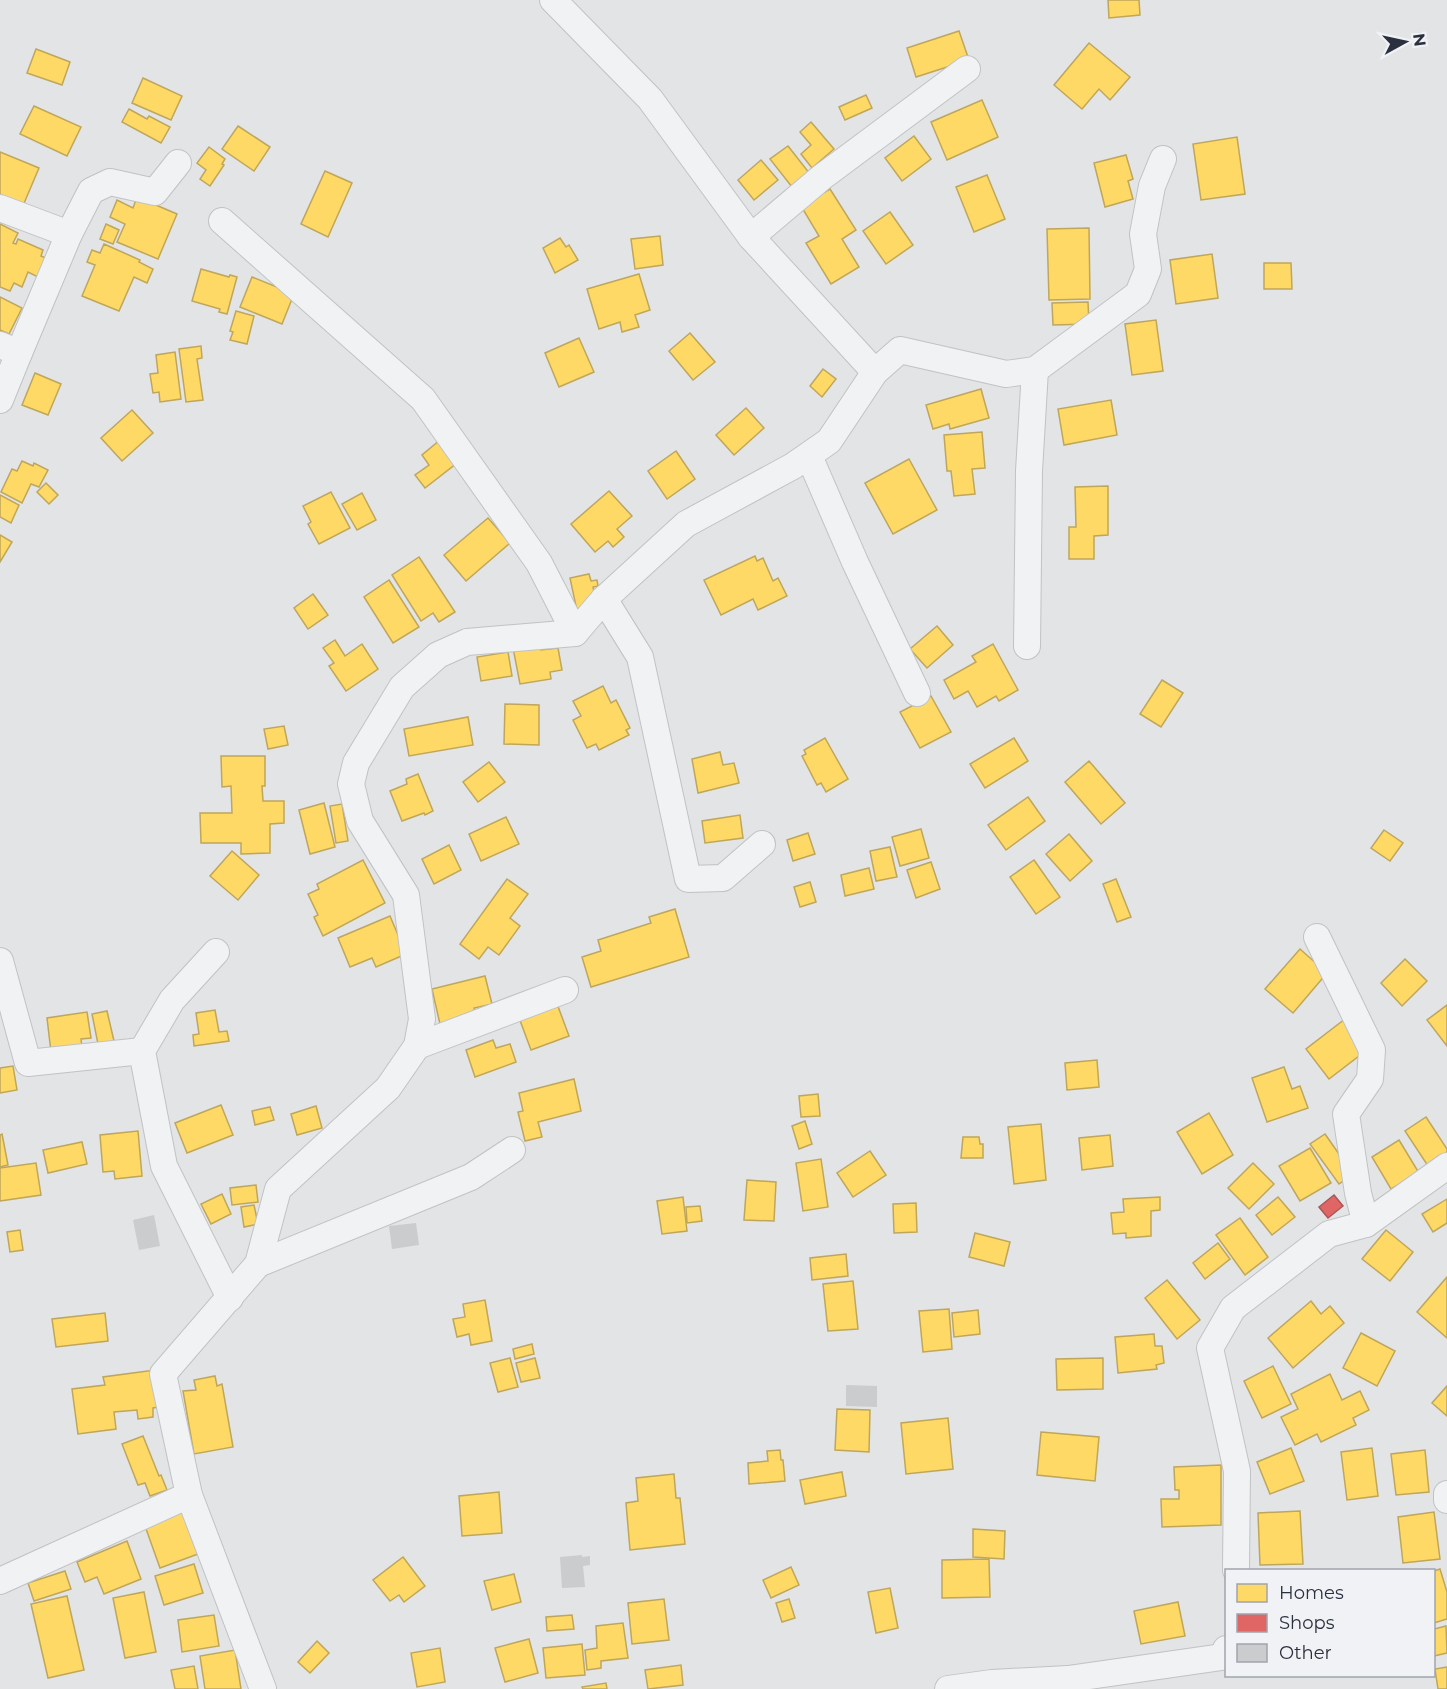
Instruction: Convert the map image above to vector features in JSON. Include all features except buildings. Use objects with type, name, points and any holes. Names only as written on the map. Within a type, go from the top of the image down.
[{"type":"street","points":[[553,0],[650,99],[751,237],[875,372]]},
{"type":"street","points":[[751,237],[822,177],[967,69]]},
{"type":"street","points":[[263,1689],[189,1495],[163,1374],[258,1264],[278,1189],[388,1088],[417,1046],[422,1019],[406,895],[360,821],[351,784],[356,764],[402,687],[438,655],[467,642],[575,633],[604,600],[686,524],[809,456],[829,441],[875,372],[900,350],[1006,374],[1035,370],[1138,294],[1148,269],[1143,234],[1152,186],[1163,159]]},
{"type":"street","points":[[0,400],[10,349],[91,191],[110,182],[155,192],[178,163]]},
{"type":"street","points":[[0,208],[69,234]]},
{"type":"street","points":[[222,221],[423,399],[539,563],[575,633]]},
{"type":"street","points":[[1027,646],[1029,471],[1035,370]]},
{"type":"street","points":[[809,456],[855,562],[917,693]]},
{"type":"street","points":[[604,600],[640,657],[688,879],[723,878],[762,844]]},
{"type":"street","points":[[1317,937],[1372,1050],[1370,1079],[1346,1114],[1358,1193],[1366,1224]]},
{"type":"street","points":[[216,952],[172,1000],[142,1051],[164,1166],[230,1298]]},
{"type":"street","points":[[0,961],[28,1063],[142,1051]]},
{"type":"street","points":[[417,1046],[565,990]]},
{"type":"street","points":[[258,1264],[471,1178],[512,1150]]},
{"type":"street","points":[[1236,1569],[1237,1472],[1210,1348],[1233,1308],[1329,1234],[1366,1224],[1447,1166]]},
{"type":"street","points":[[1447,1494],[1447,1500]]},
{"type":"street","points":[[0,1581],[189,1495]]},
{"type":"street","points":[[948,1689],[1068,1679],[1222,1657],[1225,1652]]}]
